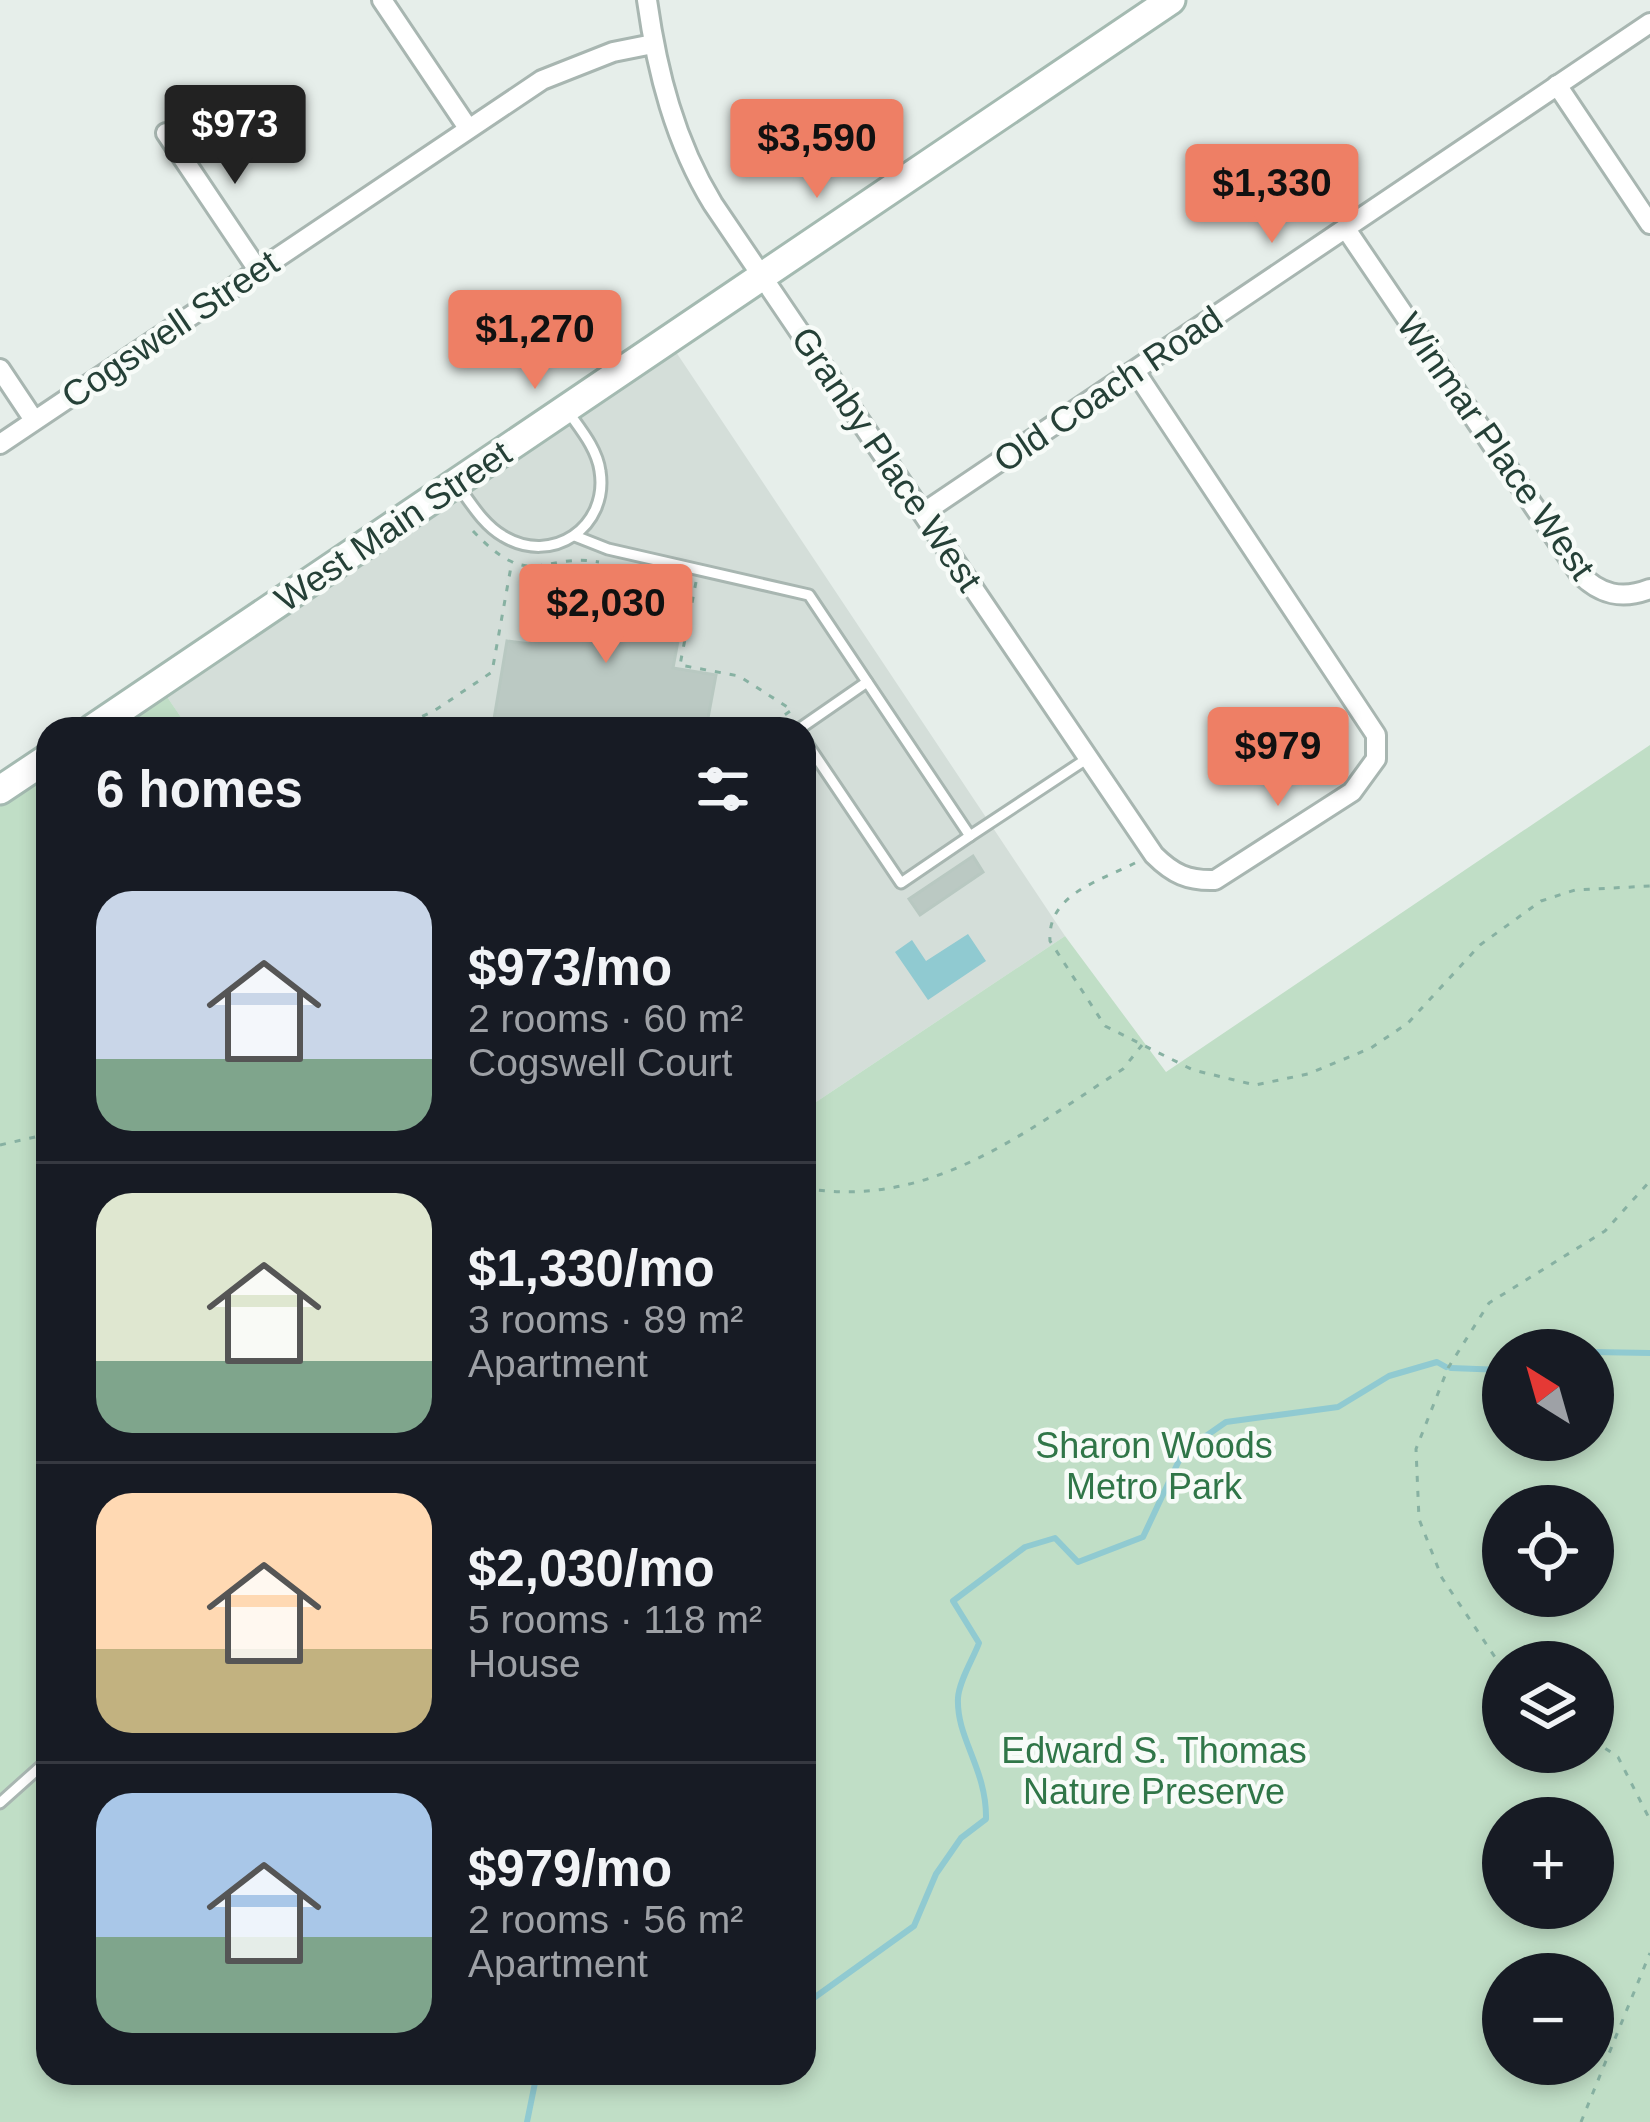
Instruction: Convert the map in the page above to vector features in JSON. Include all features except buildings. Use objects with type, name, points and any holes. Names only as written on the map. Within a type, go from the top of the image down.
[{"type":"main road","name":"West Main Street","points":[[110,717],[1172,0]]},
{"type":"main road","points":[[0,790],[36,766]]},
{"type":"street","points":[[382,0],[468,128]]},
{"type":"street","name":"Granby Place West","points":[[647,0],[653,44],[685,158],[1154,854],[1171,872],[1193,881],[1215,880],[1352,792],[1376,759],[1376,735],[1366,713],[1135,371]]},
{"type":"street","name":"Old Coach Road","points":[[923,513],[1650,23]]},
{"type":"street","name":"Cogswell Street","points":[[0,444],[542,80],[613,52],[653,44]]},
{"type":"street","points":[[1557,85],[1650,224]]},
{"type":"street","points":[[166,134],[258,270]]},
{"type":"street","name":"Winmar Place West","points":[[1346,229],[1579,573],[1612,595],[1650,590]]},
{"type":"street","points":[[0,369],[34,420]]},
{"type":"lane","points":[[456,483],[499,534],[522,546],[549,548],[575,536],[595,515],[600,467],[566,409]]},
{"type":"lane","points":[[575,536],[606,549],[809,596],[970,836]]},
{"type":"lane","points":[[816,717],[867,682]]},
{"type":"lane","points":[[816,757],[901,883],[1090,758]]},
{"type":"lane","points":[[0,1804],[36,1771]]},
{"type":"path","points":[[462,514],[474,533],[512,561],[538,570],[577,559],[606,563],[598,613]]},
{"type":"path","points":[[421,717],[492,672],[512,561]]},
{"type":"path","points":[[696,582],[680,665],[739,676],[791,710],[781,717]]},
{"type":"path","points":[[1136,862],[1066,897],[1049,925],[1050,940],[1105,1026],[1193,1070],[1242,1085],[1308,1074],[1371,1048],[1408,1023],[1480,945],[1541,901],[1575,890],[1650,886]]},
{"type":"path","points":[[816,1189],[878,1193],[960,1170],[1123,1069],[1143,1044]]},
{"type":"path","points":[[0,1145],[36,1137]]},
{"type":"path","points":[[1484,1641],[1442,1578],[1419,1519],[1415,1449],[1448,1368],[1489,1303],[1605,1231],[1650,1181]]},
{"type":"path","points":[[1614,1754],[1650,1820]]},
{"type":"path","points":[[1581,2122],[1650,1953]]},
{"type":"shaded area","points":[[668,340],[1065,936],[816,1102],[816,717],[181,717],[159,685]]},
{"type":"green space","points":[[159,685],[181,717],[110,717]]},
{"type":"green space","name":"Sharon Woods Metro Park","points":[[1650,745],[1650,2122],[0,2122],[0,790],[36,766],[36,2085],[816,2085],[816,1102],[1065,936],[1166,1072]]},
{"type":"water","points":[[968,934],[986,961],[928,1000],[895,952],[912,940],[926,961]]},
{"type":"waterway","points":[[1614,1352],[1650,1353]]},
{"type":"waterway","points":[[816,1996],[914,1926],[936,1874],[961,1838],[986,1819],[982,1785],[962,1727],[958,1698],[979,1643],[953,1601],[1025,1547],[1055,1538],[1078,1562],[1143,1537],[1183,1452],[1226,1422],[1338,1407],[1389,1376],[1437,1362],[1446,1367]]},
{"type":"waterway","points":[[1451,1368],[1482,1369]]},
{"type":"waterway","points":[[527,2122],[535,2085]]},
{"type":"park label","name":"Edward S. Thomas Nature Preserve","points":[[1154,1770]]}]
